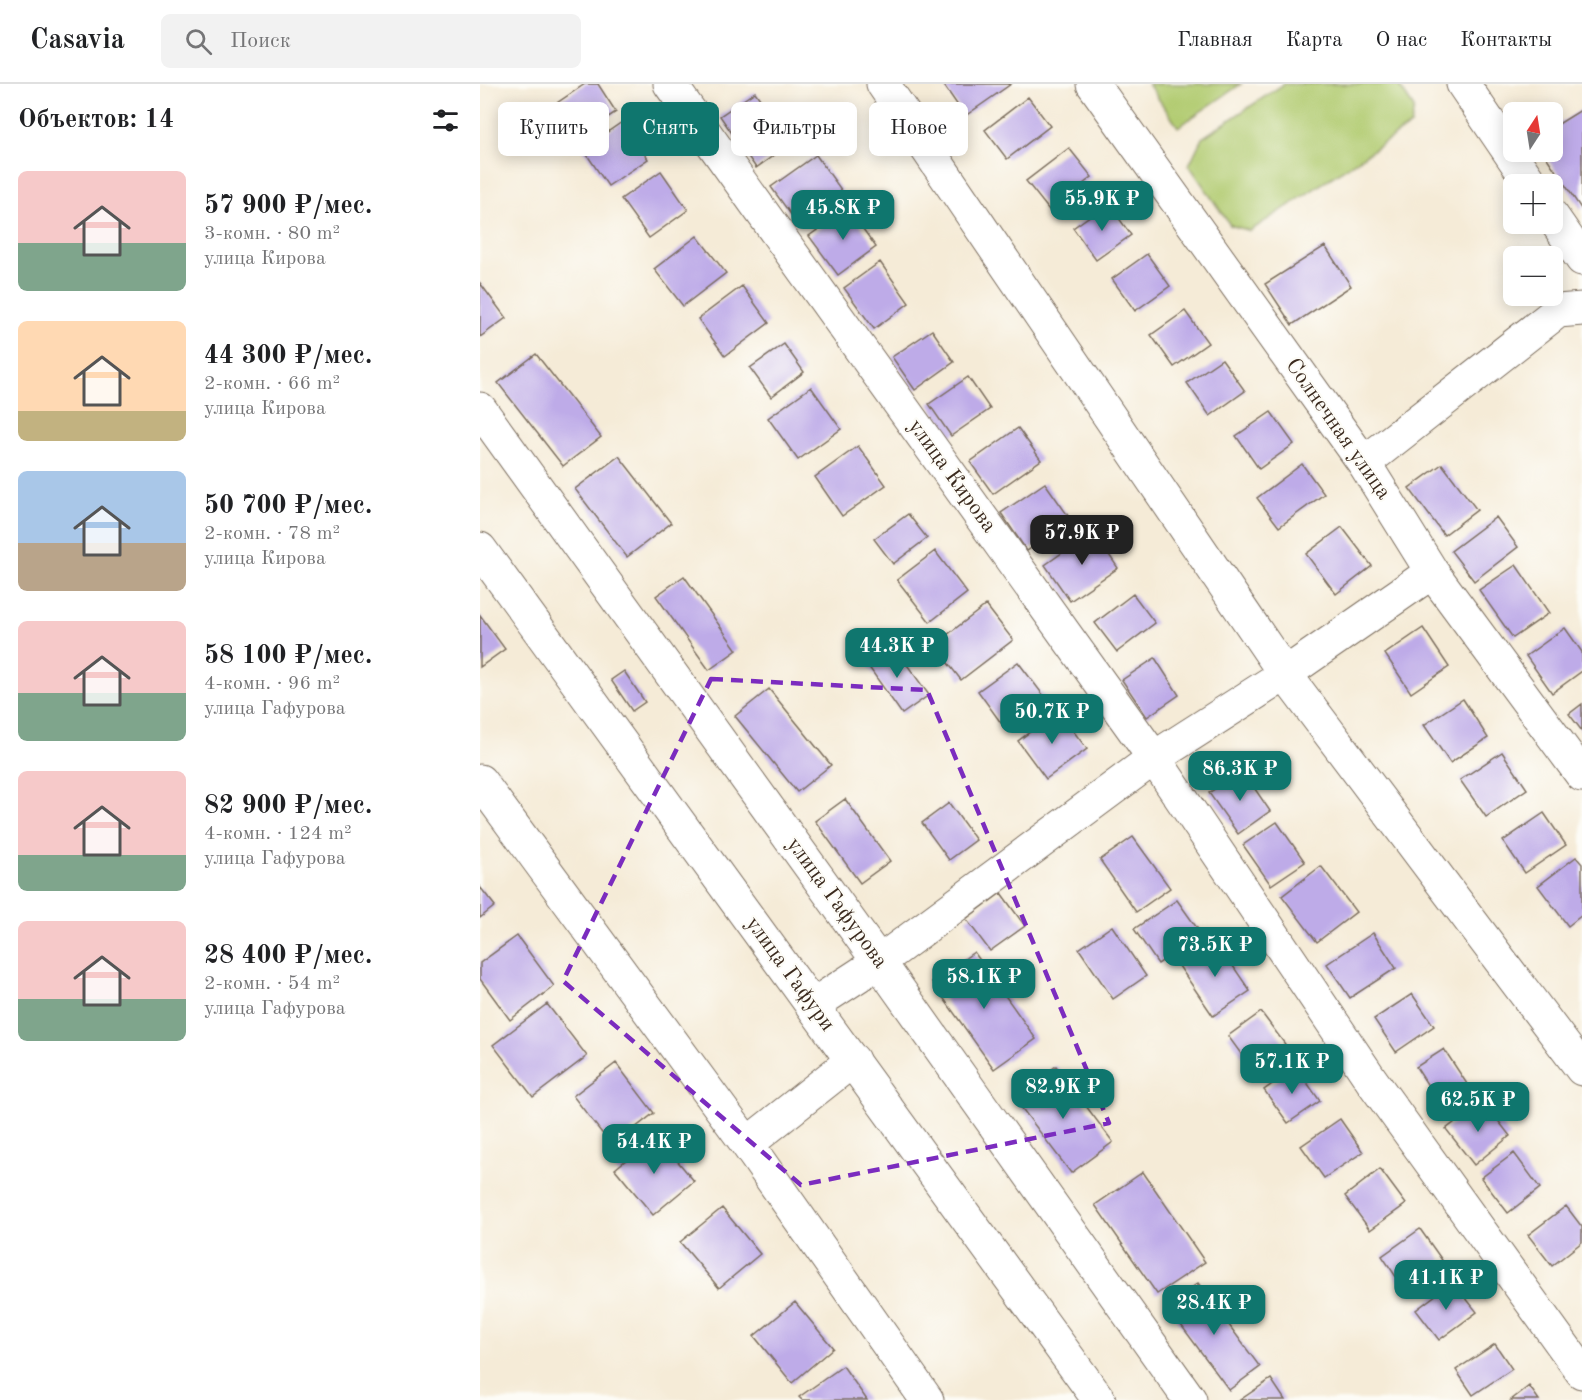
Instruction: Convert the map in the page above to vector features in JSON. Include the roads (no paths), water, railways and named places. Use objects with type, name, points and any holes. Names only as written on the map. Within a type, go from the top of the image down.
[{"type":"street","name":"улица Кирова","points":[[670,84],[1154,758],[1372,1081],[1582,1372]]},
{"type":"street","points":[[883,84],[1285,674],[1582,1069]]},
{"type":"street","name":"Солнечная улица","points":[[1093,84],[1364,463],[1432,572],[1582,775]]},
{"type":"street","points":[[1463,84],[1524,174]]},
{"type":"street","points":[[1563,232],[1582,259]]},
{"type":"street","points":[[1364,463],[1558,311],[1582,309]]},
{"type":"street","name":"улица Гафурова","points":[[480,409],[879,962],[1190,1400]]},
{"type":"street","name":"улица Гафури","points":[[480,549],[1099,1400]]},
{"type":"street","points":[[813,1005],[879,962],[1154,758],[1285,674],[1432,572]]},
{"type":"street","points":[[480,781],[747,1144],[927,1400]]},
{"type":"street","points":[[747,1144],[853,1060]]}]
